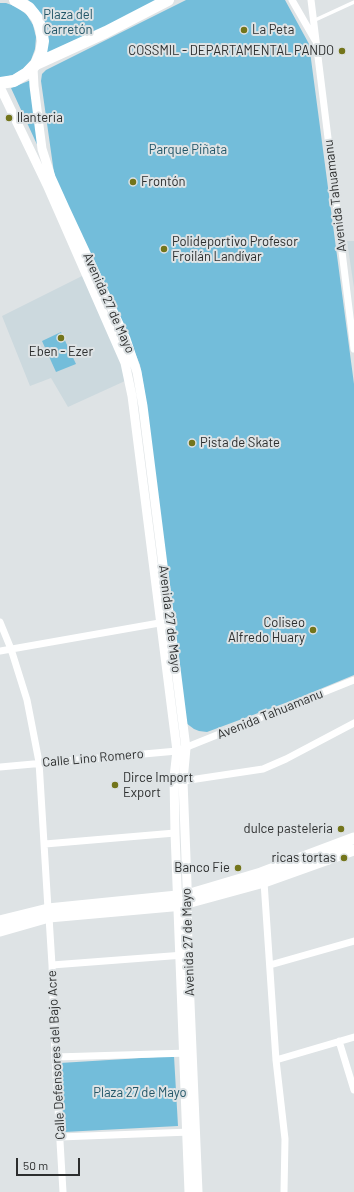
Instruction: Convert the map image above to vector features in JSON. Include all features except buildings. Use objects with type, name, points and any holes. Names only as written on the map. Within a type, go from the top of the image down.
[{"type":"highway","points":[[15,0],[29,8],[37,18],[41,29],[43,41],[41,53],[34,66]]},
{"type":"highway","points":[[0,83],[14,81],[21,78],[34,66],[106,32],[168,0]]},
{"type":"main road","name":"Avenida 27 de Mayo","points":[[34,66],[34,86],[42,149],[60,195],[126,339],[137,372],[171,621],[186,748],[183,781],[183,955],[192,1132],[198,1192]]},
{"type":"main road","name":"Avenida 27 de Mayo","points":[[0,87],[47,185],[125,363],[132,396],[176,751],[174,777],[175,833],[182,900]]},
{"type":"main road","points":[[182,900],[261,873],[354,838]]},
{"type":"main road","points":[[0,921],[49,913],[182,900],[264,882],[354,850]]},
{"type":"main road","points":[[0,931],[49,913]]},
{"type":"main road","name":"Avenida 27 de Mayo","points":[[189,1192],[192,1132]]},
{"type":"street","name":"Avenida Tahuamanu","points":[[292,0],[317,43]]},
{"type":"street","name":"Avenida Tahuamanu","points":[[311,0],[354,349]]},
{"type":"street","points":[[0,651],[171,621]]},
{"type":"street","name":"Calle Defensores del Bajo Acre","points":[[0,622],[12,649],[27,700],[39,762],[52,965],[55,1058],[63,1192]]},
{"type":"street","name":"Avenida Tahuamanu","points":[[186,748],[354,680]]},
{"type":"street","points":[[183,781],[263,769],[286,759],[354,723]]},
{"type":"street","name":"Calle Lino Romero","points":[[0,766],[176,751],[186,748]]},
{"type":"street","points":[[45,844],[175,833]]},
{"type":"street","points":[[264,882],[276,1060],[285,1139],[284,1192]]},
{"type":"street","points":[[270,965],[354,941]]},
{"type":"street","points":[[52,965],[183,955]]},
{"type":"street","points":[[276,1060],[354,1037]]},
{"type":"street","points":[[339,1041],[354,1090]]},
{"type":"street","points":[[55,1058],[188,1053]]},
{"type":"street","points":[[60,1136],[192,1132]]},
{"type":"lane","points":[[314,21],[354,2]]},
{"type":"shaded area","points":[[347,241],[354,241],[354,288]]},
{"type":"shaded area","name":"Eben - Ezer","points":[[84,275],[121,361],[125,381],[68,407],[51,378],[30,386],[2,316]]},
{"type":"green space","name":"Plaza del Carretón","points":[[28,0],[159,0],[44,59],[48,34],[45,23],[38,10]]},
{"type":"green space","name":"Parque Piñata","points":[[186,0],[285,0],[309,44],[354,384],[354,675],[296,699],[207,732],[194,729],[186,723],[146,401],[140,365],[129,338],[55,180],[41,81],[42,74],[46,70]]},
{"type":"green space","points":[[0,3],[6,3],[17,7],[27,15],[33,25],[36,37],[35,49],[31,60],[23,69],[13,75],[0,78]]},
{"type":"green space","points":[[31,80],[40,151],[11,88]]},
{"type":"green space","points":[[61,332],[76,364],[56,372],[42,341]]},
{"type":"green space","name":"Plaza 27 de Mayo","points":[[174,1056],[178,1126],[64,1132],[60,1063]]},
{"type":"place","name":"La Peta","points":[[244,30]]},
{"type":"place","name":"COSSMIL - DEPARTAMENTAL PANDO","points":[[342,51]]},
{"type":"place","name":"llanteria","points":[[9,118]]},
{"type":"place","name":"Frontón","points":[[133,182]]},
{"type":"place","name":"Polideportivo Profesor Froilán Landívar","points":[[164,249]]},
{"type":"place","name":"Eben - Ezer","points":[[61,338]]},
{"type":"place","name":"Pista de Skate","points":[[192,443]]},
{"type":"place","name":"Coliseo Alfredo Huary","points":[[313,630]]},
{"type":"place","name":"Dirce Import Export","points":[[115,785]]},
{"type":"place","name":"dulce pasteleria","points":[[341,829]]},
{"type":"place","name":"ricas tortas","points":[[344,858]]},
{"type":"place","name":"Banco Fie","points":[[238,868]]}]
